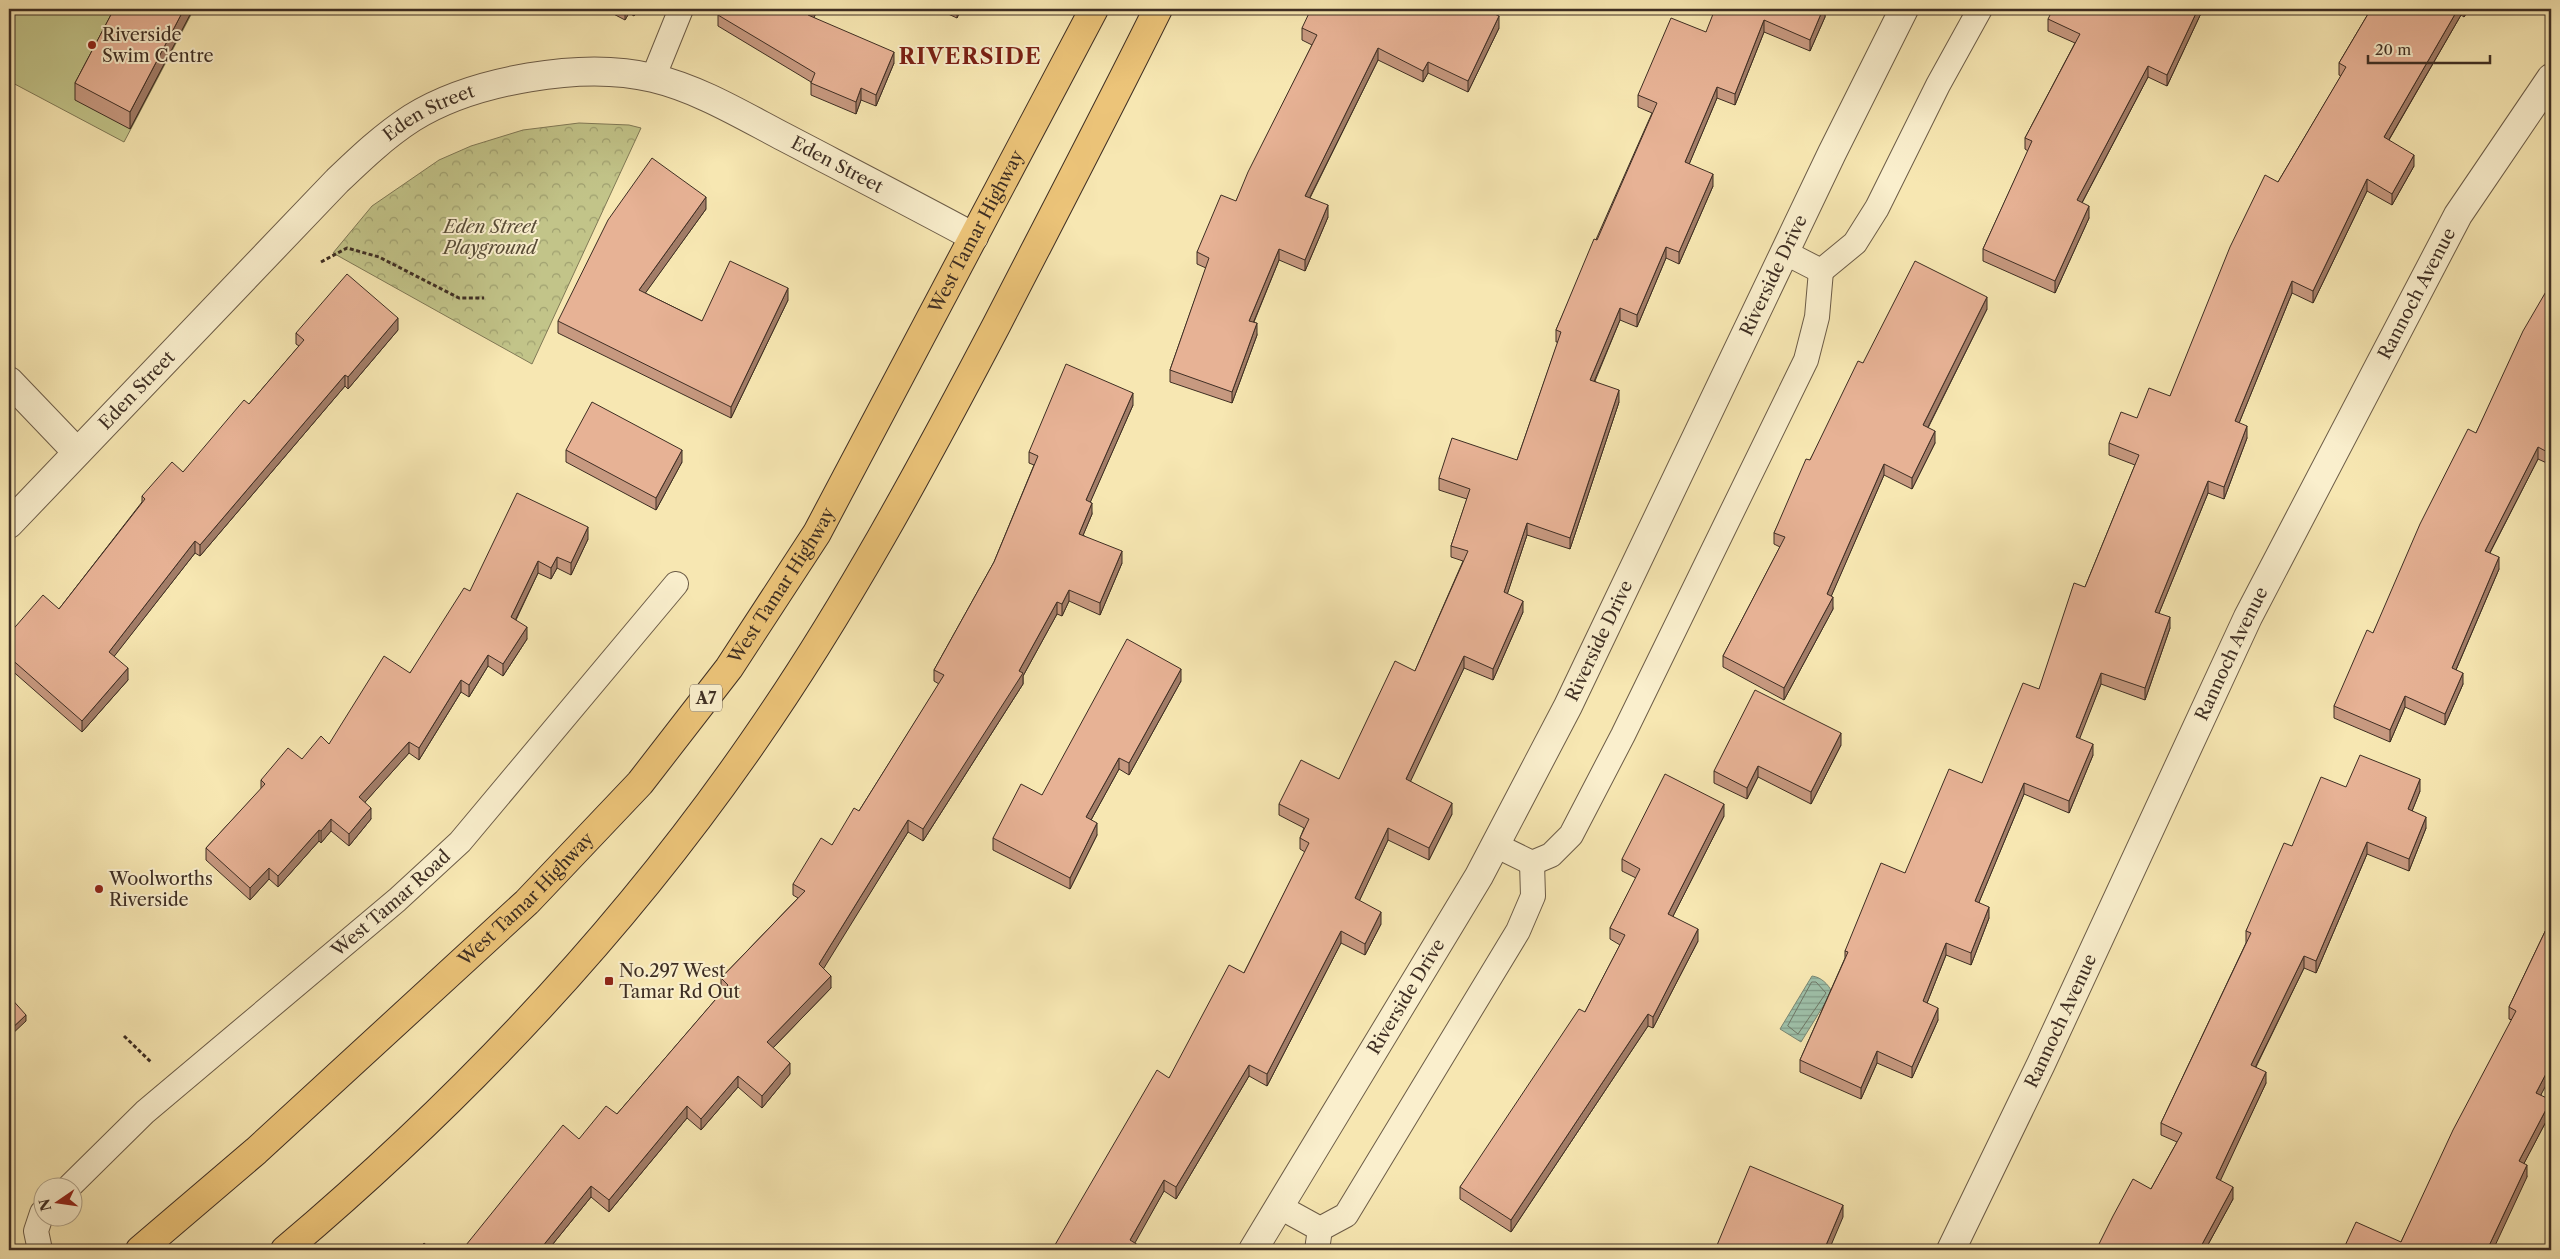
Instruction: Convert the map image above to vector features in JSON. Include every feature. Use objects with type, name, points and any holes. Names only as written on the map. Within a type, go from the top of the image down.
[{"type":"highway","name":"West Tamar Highway","points":[[140,1250],[256,1151],[527,902],[640,782],[729,668],[817,533],[1094,9]]},
{"type":"highway","points":[[285,1250],[419,1132],[498,1053],[580,964],[696,821],[753,743],[816,647],[926,459],[1158,9]]},
{"type":"street","name":"Riverside Drive","points":[[1253,1250],[1406,999],[1495,845],[1568,706],[1784,252],[1904,9]]},
{"type":"street","name":"Eden Street","points":[[9,524],[336,181],[377,143],[412,118],[447,101],[479,89],[543,76],[600,72],[653,78],[709,98],[974,237]]},
{"type":"street","name":"Rannoch Avenue","points":[[1951,1250],[2041,1064],[2248,617],[2458,215],[2551,78]]},
{"type":"street","points":[[9,381],[77,452]]},
{"type":"lane","points":[[653,78],[681,9]]},
{"type":"lane","points":[[1495,845],[1532,863],[1551,855],[1571,835],[1628,726],[1806,360],[1817,317],[1821,271],[1855,243],[1877,208],[1938,85],[1980,9]]},
{"type":"lane","points":[[1784,252],[1821,271]]},
{"type":"lane","name":"West Tamar Road","points":[[80,1176],[146,1112],[397,900],[460,842],[676,584]]},
{"type":"lane","points":[[1280,1207],[1318,1239],[1346,1215],[1518,931],[1533,896],[1532,863]]},
{"type":"lane","points":[[38,1226],[36,1231],[40,1250]]},
{"type":"path","points":[[321,262],[347,248],[379,257],[459,298],[484,298]]},
{"type":"path","points":[[124,1036],[159,1069]]},
{"type":"green space","name":"Riverside Swim Centre","points":[[9,9],[194,9],[124,142],[9,81]]},
{"type":"green space","name":"Eden Street Playground","points":[[579,123],[629,125],[641,128],[532,364],[333,253],[372,206],[439,160],[471,146],[523,130]]},
{"type":"water","points":[[1812,976],[1824,981],[1832,992],[1801,1042],[1780,1029]]},
{"type":"building","points":[[114,9],[184,9],[130,112],[75,83]]},
{"type":"building","points":[[721,9],[812,9],[808,15],[894,52],[876,95],[861,88],[856,102],[811,83],[815,73],[718,15]]},
{"type":"building","points":[[1311,9],[1484,9],[1499,16],[1468,81],[1428,62],[1423,71],[1378,48],[1305,196],[1328,205],[1305,260],[1279,249],[1249,321],[1257,323],[1232,392],[1170,370],[1209,258],[1197,252],[1221,195],[1236,201],[1248,172],[1317,35],[1302,28]]},
{"type":"building","points":[[1715,9],[1823,9],[1810,40],[1764,20],[1735,94],[1717,87],[1685,162],[1713,174],[1679,252],[1666,247],[1637,315],[1620,308],[1590,380],[1619,390],[1570,538],[1527,523],[1504,592],[1523,601],[1493,669],[1464,656],[1406,779],[1452,803],[1429,848],[1388,828],[1355,898],[1381,912],[1365,944],[1341,931],[1267,1074],[1249,1065],[1176,1187],[1164,1180],[1130,1240],[1146,1250],[1052,1250],[1157,1070],[1169,1078],[1229,965],[1244,973],[1309,843],[1300,838],[1309,819],[1279,804],[1301,760],[1339,779],[1395,661],[1415,671],[1468,551],[1451,546],[1470,489],[1439,478],[1452,438],[1517,460],[1561,332],[1556,330],[1594,239],[1597,240],[1657,103],[1638,95],[1671,18],[1706,32]]},
{"type":"building","points":[[2053,9],[2198,9],[2167,75],[2148,66],[2077,200],[2089,206],[2055,281],[1983,249],[2032,141],[2025,138],[2080,34],[2048,19]]},
{"type":"building","points":[[2371,9],[2458,9],[2384,137],[2414,155],[2392,194],[2367,179],[2313,291],[2292,281],[2235,421],[2247,426],[2224,487],[2208,481],[2155,612],[2170,617],[2145,688],[2101,673],[2076,737],[2093,744],[2069,801],[2024,783],[1975,901],[1989,907],[1971,953],[1946,943],[1923,1001],[1938,1008],[1912,1067],[1877,1051],[1861,1088],[1800,1060],[1848,952],[1845,951],[1881,863],[1905,873],[1949,769],[1982,783],[2023,683],[2039,689],[2074,583],[2085,587],[2139,455],[2109,443],[2121,412],[2137,418],[2149,388],[2170,396],[2230,247],[2265,175],[2278,182],[2346,67],[2339,63]]},
{"type":"building","points":[[652,158],[706,197],[639,290],[702,321],[730,261],[788,288],[731,407],[558,321],[608,220]]},
{"type":"building","points":[[1915,261],[1987,297],[1923,425],[1935,431],[1912,478],[1884,464],[1827,594],[1833,597],[1784,688],[1723,656],[1785,537],[1774,533],[1806,459],[1810,460],[1858,361],[1863,363]]},
{"type":"building","points":[[347,274],[398,318],[348,377],[345,375],[200,545],[195,541],[109,652],[128,668],[82,721],[9,657],[9,634],[43,595],[59,609],[145,499],[142,496],[172,462],[183,472],[244,400],[249,404],[304,340],[296,333]]},
{"type":"building","points":[[2551,283],[2551,454],[2538,447],[2485,551],[2499,557],[2452,668],[2463,673],[2445,714],[2405,696],[2390,730],[2334,706],[2367,630],[2373,633],[2420,524],[2468,429],[2476,433],[2523,331]]},
{"type":"building","points":[[1066,364],[1133,393],[1086,500],[1092,503],[1079,534],[1122,551],[1100,603],[1069,590],[1062,604],[1057,602],[1019,671],[1023,673],[923,829],[908,820],[819,964],[831,976],[767,1042],[790,1063],[762,1096],[738,1076],[701,1119],[687,1106],[609,1200],[591,1186],[542,1247],[546,1250],[462,1250],[563,1125],[579,1139],[606,1106],[617,1114],[728,985],[721,978],[805,891],[793,884],[821,838],[832,845],[854,808],[859,811],[944,675],[934,670],[994,562],[1038,456],[1029,452]]},
{"type":"building","points":[[592,402],[682,450],[656,498],[566,450]]},
{"type":"building","points":[[517,493],[588,527],[571,563],[557,557],[551,568],[538,561],[511,617],[527,627],[503,664],[488,655],[469,685],[461,680],[419,748],[409,742],[359,797],[371,808],[349,834],[331,819],[278,876],[269,868],[250,888],[206,848],[265,784],[261,780],[288,748],[302,759],[321,736],[329,744],[384,656],[410,673],[464,588],[470,591]]},
{"type":"building","points":[[1127,639],[1181,669],[1129,763],[1119,758],[1086,817],[1097,823],[1070,878],[993,838],[1021,784],[1042,795]]},
{"type":"building","points":[[1755,690],[1841,733],[1811,792],[1758,766],[1747,788],[1714,771]]},
{"type":"building","points":[[2360,755],[2420,779],[2408,809],[2426,817],[2409,859],[2367,842],[2316,961],[2304,956],[2251,1065],[2266,1072],[2216,1178],[2233,1187],[2199,1250],[2096,1250],[2133,1179],[2151,1189],[2182,1133],[2161,1123],[2251,933],[2246,931],[2284,843],[2292,846],[2321,777],[2346,787]]},
{"type":"building","points":[[1665,774],[1724,804],[1668,914],[1698,929],[1653,1017],[1648,1014],[1511,1220],[1460,1187],[1579,1009],[1585,1012],[1625,935],[1610,928],[1640,869],[1622,859]]},
{"type":"building","points":[[2551,919],[2551,1064],[2536,1093],[2551,1100],[2519,1161],[2527,1165],[2487,1250],[2343,1250],[2356,1222],[2401,1242],[2453,1130],[2516,1011],[2509,1007]]},
{"type":"building","points":[[9,996],[26,1015],[9,1031]]},
{"type":"building","points":[[1750,1166],[1843,1205],[1824,1250],[1715,1250]]},
{"type":"building","points":[[424,1243],[432,1250],[418,1250]]},
{"type":"place","name":"Riverside Swim Centre","points":[[92,45]]},
{"type":"place","name":"Woolworths Riverside","points":[[99,889]]},
{"type":"place","name":"No.297 West Tamar Rd Out","points":[[609,981]]},
{"type":"district","name":"RIVERSIDE","points":[[970,56]]}]
